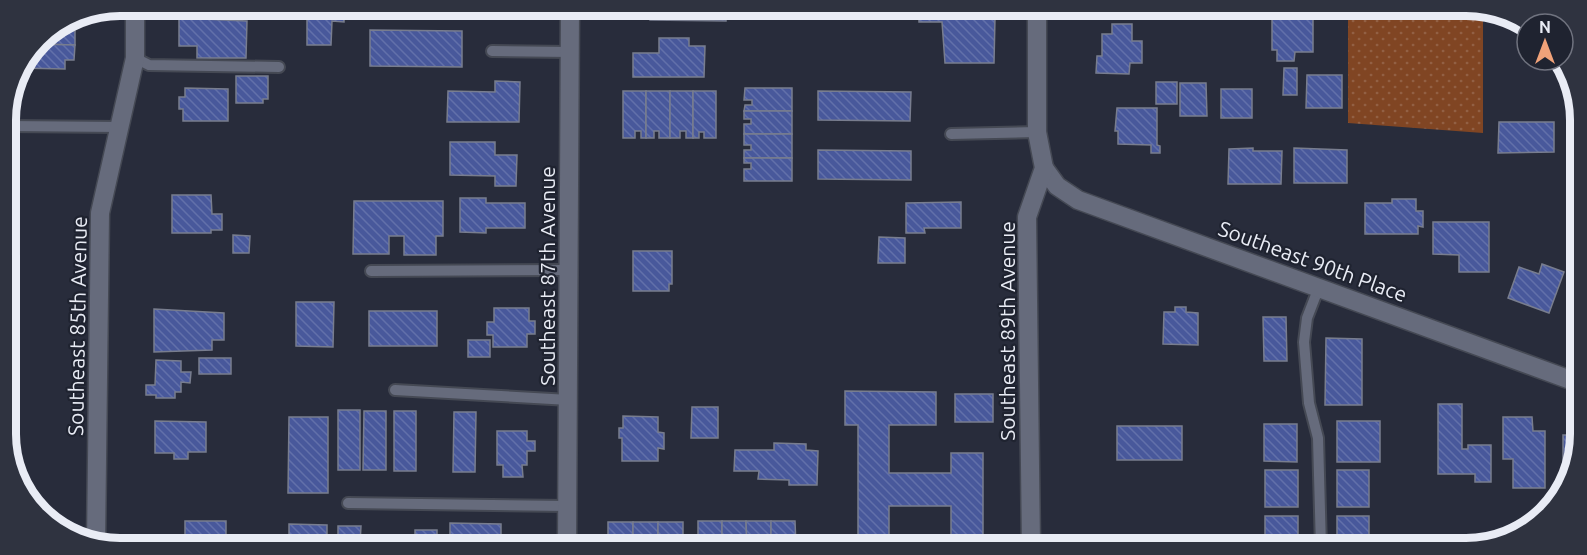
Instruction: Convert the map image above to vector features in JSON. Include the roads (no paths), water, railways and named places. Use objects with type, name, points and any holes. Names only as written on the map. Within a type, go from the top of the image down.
[{"type":"street","name":"Southeast 85th Avenue","points":[[96,535],[100,213],[135,58],[135,16]]},
{"type":"street","name":"Southeast 87th Avenue","points":[[567,538],[570,16]]},
{"type":"street","points":[[1037,16],[1036,132],[1044,168]]},
{"type":"street","name":"Southeast 90th Place","points":[[1044,168],[1057,186],[1078,200],[1570,380]]},
{"type":"street","name":"Southeast 89th Avenue","points":[[1031,538],[1027,217],[1044,168]]},
{"type":"lane","points":[[492,51],[570,52]]},
{"type":"lane","points":[[135,58],[149,65],[279,67]]},
{"type":"lane","points":[[17,126],[120,127]]},
{"type":"lane","points":[[951,134],[1036,132]]},
{"type":"lane","points":[[371,271],[569,270]]},
{"type":"lane","points":[[1319,287],[1307,318],[1305,342],[1309,403],[1318,438],[1321,538]]},
{"type":"lane","points":[[395,390],[569,399]]},
{"type":"lane","points":[[348,503],[567,506]]}]
